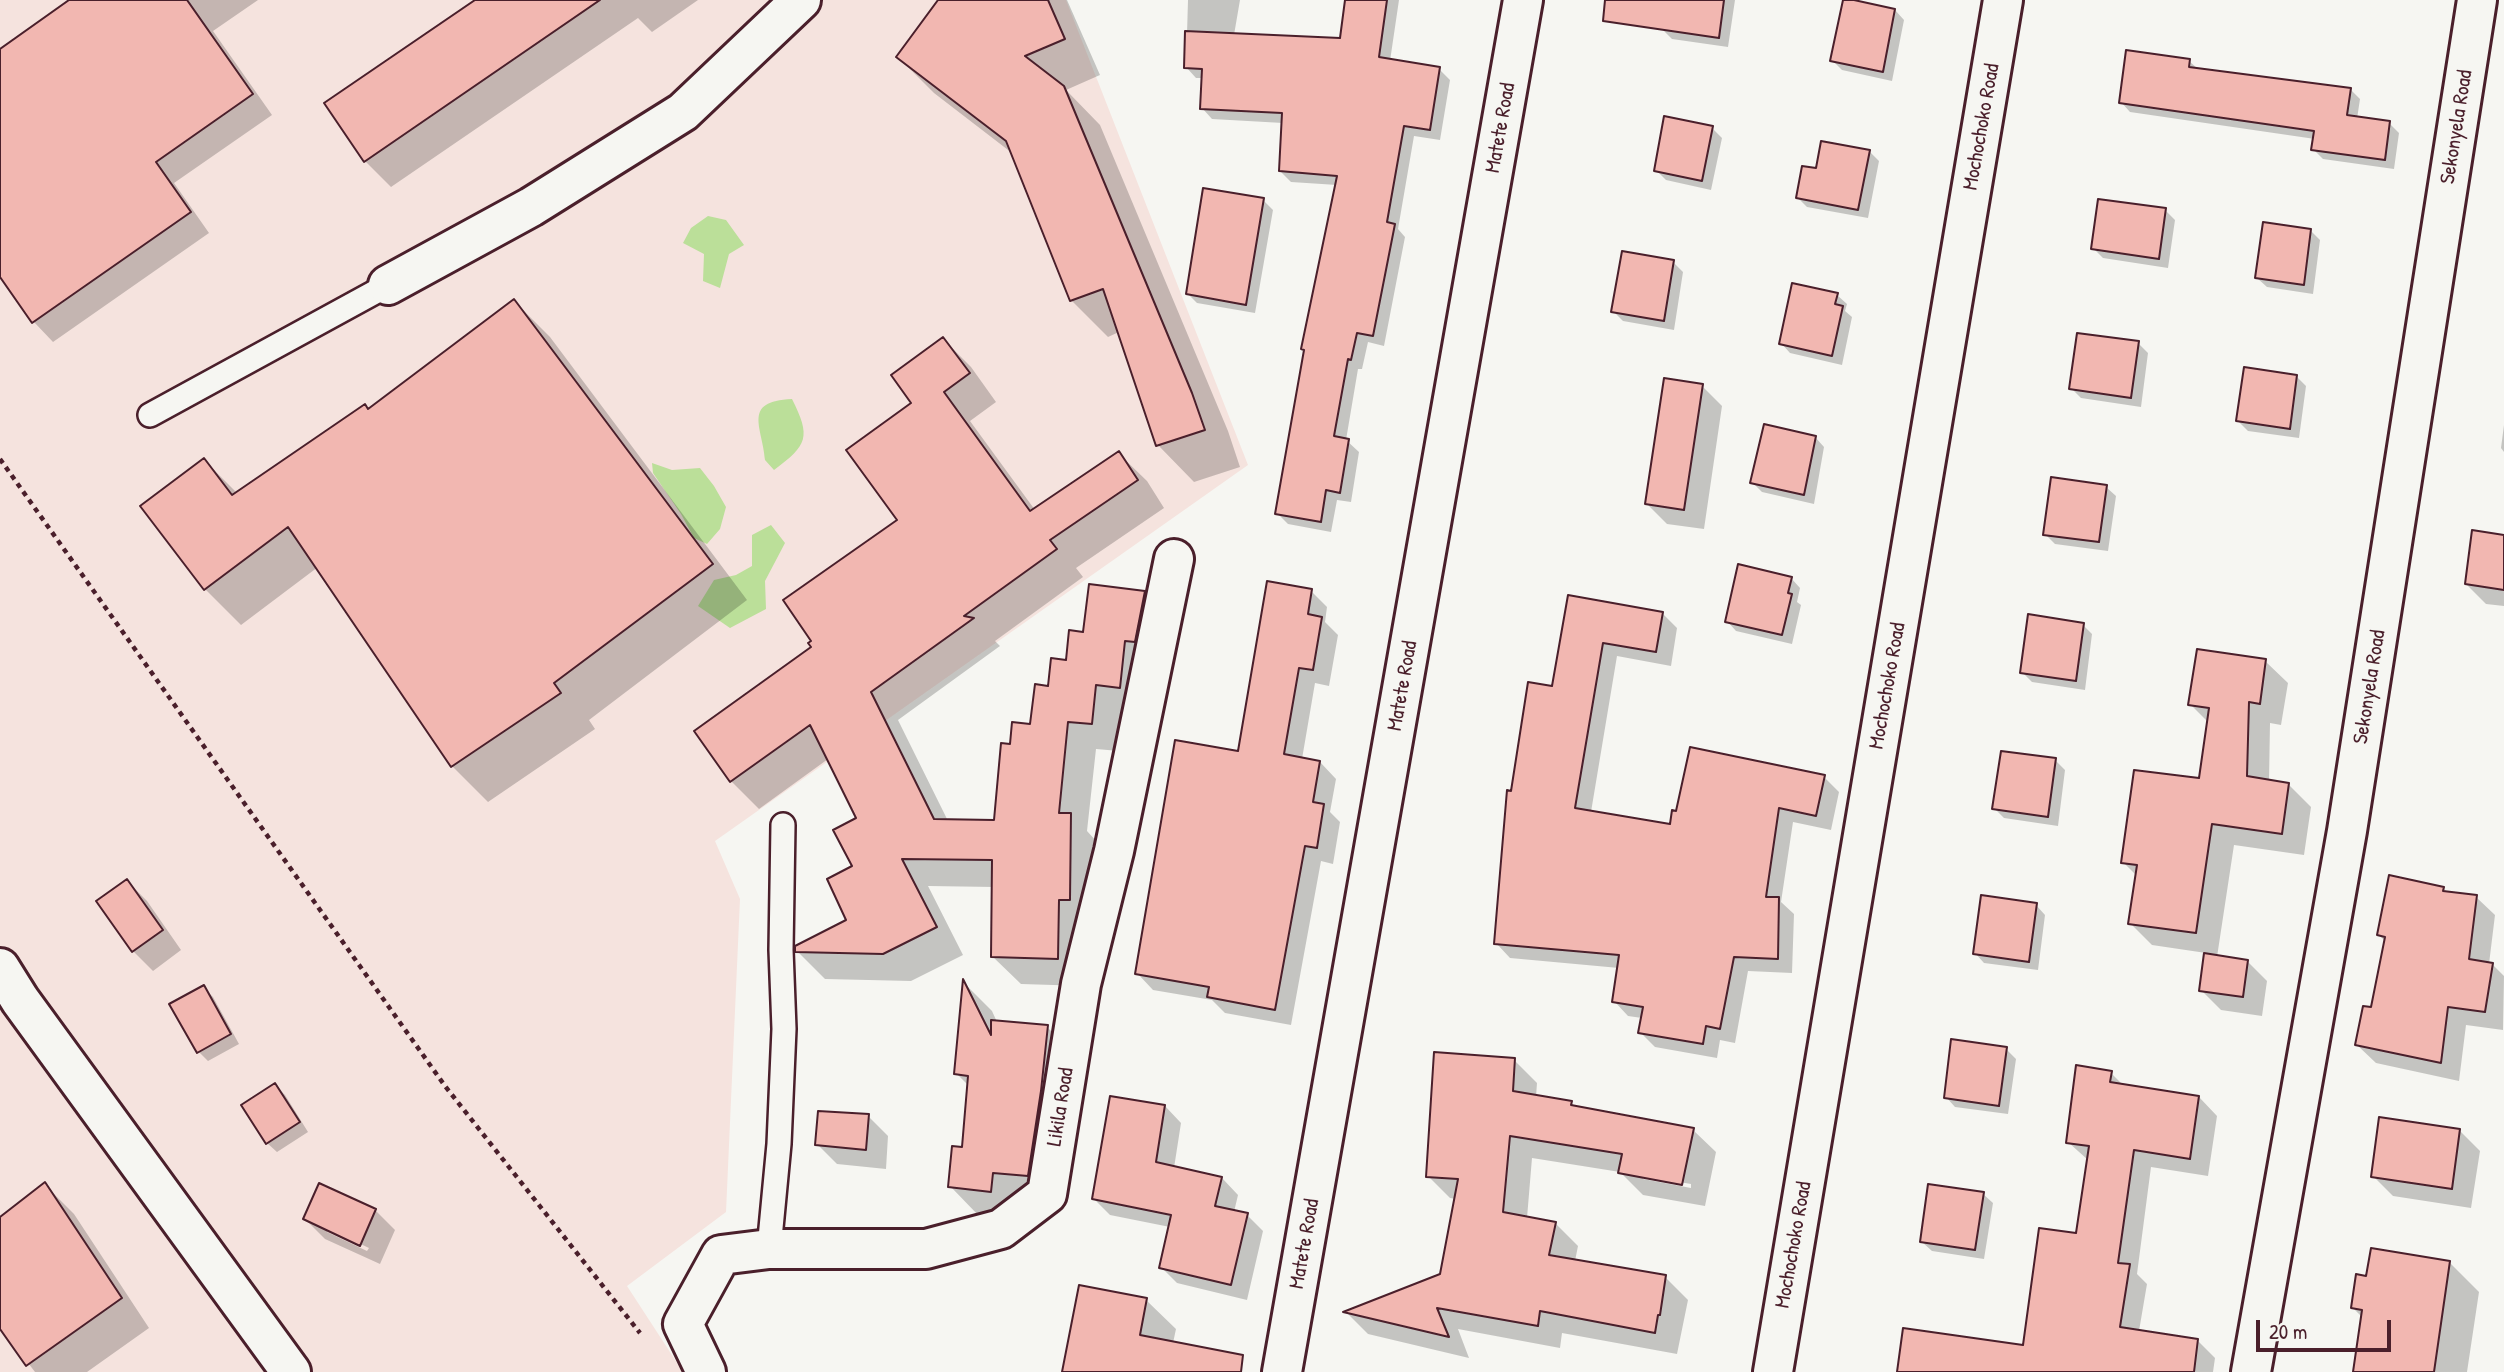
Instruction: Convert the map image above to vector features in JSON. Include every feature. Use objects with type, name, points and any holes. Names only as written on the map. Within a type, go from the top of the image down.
[{"type":"street","points":[[388,285],[531,207],[683,112],[801,0]]},
{"type":"street","name":"Matete Road","points":[[1282,1372],[1523,0]]},
{"type":"street","name":"Mochochoko Road","points":[[1773,1372],[2003,0]]},
{"type":"street","name":"Sekonyela Road","points":[[2251,1372],[2349,817],[2477,0]]},
{"type":"street","name":"Likila Road","points":[[683,1324],[721,1255],[769,1249],[926,1250],[1001,1229],[1046,1194],[1081,984],[1114,851],[1174,559]]},
{"type":"street","points":[[0,968],[20,1000],[291,1372]]},
{"type":"street","points":[[683,1324],[706,1372]]},
{"type":"lane","points":[[150,415],[388,285]]},
{"type":"lane","points":[[769,1249],[779,1144],[784,1029],[781,950],[783,825]]},
{"type":"path","points":[[0,459],[445,1086],[631,1322],[648,1343],[683,1324]]},
{"type":"shaded area","points":[[0,0],[1066,0],[1248,465],[715,841],[740,899],[726,1212],[627,1286],[683,1372],[0,1372]]},
{"type":"green space","points":[[708,216],[726,220],[744,245],[729,254],[720,288],[703,281],[704,254],[683,243],[691,228]]},
{"type":"green space","points":[[792,399],[802,423],[803,439],[794,454],[774,470],[765,460],[759,418],[766,405]]},
{"type":"green space","points":[[652,463],[672,470],[700,468],[714,486],[726,507],[720,529],[707,544],[694,538],[653,473]]},
{"type":"green space","points":[[771,525],[785,543],[765,581],[766,609],[730,628],[698,606],[714,580],[736,575],[752,566],[752,535]]},
{"type":"building","points":[[69,0],[187,0],[253,94],[156,162],[191,212],[32,323],[0,277],[0,49]]},
{"type":"building","points":[[475,0],[600,0],[364,162],[324,103]]},
{"type":"building","points":[[938,0],[1048,0],[1065,39],[1025,56],[1064,86],[1205,430],[1156,446],[1103,289],[1070,301],[1006,141],[896,57]]},
{"type":"building","points":[[1345,0],[1387,0],[1379,57],[1440,67],[1430,130],[1404,126],[1387,222],[1395,224],[1373,336],[1357,333],[1351,360],[1348,359],[1334,436],[1349,439],[1340,493],[1326,490],[1321,522],[1275,514],[1304,350],[1301,349],[1337,176],[1279,171],[1282,113],[1200,109],[1202,69],[1184,68],[1185,31],[1340,38]]},
{"type":"building","points":[[1605,0],[1724,0],[1719,38],[1603,21]]},
{"type":"building","points":[[1843,0],[1895,9],[1883,72],[1830,61]]},
{"type":"building","points":[[2126,50],[2190,59],[2189,67],[2351,88],[2347,115],[2390,121],[2385,160],[2311,150],[2314,131],[2119,103]]},
{"type":"building","points":[[1664,116],[1713,126],[1702,181],[1654,171]]},
{"type":"building","points":[[1821,141],[1870,150],[1858,210],[1796,198],[1802,166],[1816,168]]},
{"type":"building","points":[[1203,188],[1264,198],[1246,305],[1186,294]]},
{"type":"building","points":[[2098,199],[2166,208],[2159,259],[2091,249]]},
{"type":"building","points":[[2263,222],[2311,229],[2304,285],[2255,278]]},
{"type":"building","points":[[1622,251],[1674,260],[1664,321],[1611,312]]},
{"type":"building","points":[[1792,283],[1838,293],[1835,304],[1843,306],[1832,356],[1779,344]]},
{"type":"building","points":[[514,299],[713,564],[554,683],[561,693],[451,767],[288,527],[204,590],[140,506],[204,458],[232,495],[365,404],[368,409]]},
{"type":"building","points":[[2077,333],[2139,341],[2131,398],[2069,389]]},
{"type":"building","points":[[943,337],[970,373],[944,392],[1030,511],[1119,451],[1138,480],[1050,540],[1057,549],[964,616],[974,618],[871,692],[934,819],[994,820],[1001,743],[1010,744],[1012,722],[1030,724],[1035,684],[1048,686],[1051,658],[1066,660],[1069,630],[1083,632],[1089,584],[1145,591],[1135,642],[1125,641],[1120,688],[1096,685],[1092,724],[1068,722],[1059,813],[1071,813],[1070,900],[1059,900],[1058,959],[991,957],[992,860],[902,859],[937,927],[883,954],[795,952],[795,946],[846,920],[827,879],[852,866],[833,830],[856,818],[810,725],[730,782],[694,731],[811,647],[808,643],[811,641],[783,600],[897,520],[846,450],[911,403],[891,375]]},
{"type":"building","points":[[2244,367],[2297,375],[2290,429],[2236,421]]},
{"type":"building","points":[[1664,378],[1703,384],[1684,510],[1645,504]]},
{"type":"building","points":[[1764,424],[1816,436],[1804,495],[1750,483]]},
{"type":"building","points":[[2051,477],[2107,485],[2099,542],[2043,535]]},
{"type":"building","points":[[2472,530],[2504,535],[2504,590],[2465,584]]},
{"type":"building","points":[[1738,564],[1792,577],[1788,593],[1792,594],[1782,635],[1725,622]]},
{"type":"building","points":[[1267,581],[1312,589],[1308,614],[1322,617],[1313,670],[1299,668],[1284,754],[1320,761],[1313,802],[1324,804],[1317,848],[1305,846],[1275,1010],[1207,997],[1209,987],[1135,974],[1175,740],[1238,751]]},
{"type":"building","points":[[1568,595],[1663,612],[1656,652],[1603,643],[1575,808],[1670,824],[1672,810],[1676,811],[1690,747],[1825,775],[1816,816],[1779,808],[1766,897],[1779,897],[1778,959],[1734,957],[1720,1029],[1706,1026],[1703,1044],[1638,1033],[1643,1007],[1612,1002],[1619,955],[1494,944],[1507,790],[1511,791],[1528,682],[1552,686]]},
{"type":"building","points":[[2028,614],[2084,623],[2076,681],[2020,673]]},
{"type":"building","points":[[2197,649],[2266,659],[2260,704],[2249,702],[2247,776],[2289,783],[2282,834],[2212,824],[2196,933],[2128,924],[2137,865],[2121,863],[2134,770],[2199,778],[2209,708],[2188,705]]},
{"type":"building","points":[[2001,751],[2056,758],[2048,817],[1992,809]]},
{"type":"building","points":[[2389,875],[2444,887],[2443,891],[2477,895],[2469,959],[2493,963],[2485,1012],[2448,1007],[2441,1063],[2355,1045],[2363,1006],[2371,1007],[2385,937],[2377,935]]},
{"type":"building","points":[[127,879],[163,930],[132,952],[96,901]]},
{"type":"building","points":[[1981,895],[2037,903],[2029,962],[1973,954]]},
{"type":"building","points":[[2204,953],[2248,960],[2243,997],[2199,991]]},
{"type":"building","points":[[963,979],[991,1035],[991,1020],[1048,1025],[1028,1176],[993,1173],[991,1192],[948,1187],[952,1146],[962,1147],[968,1076],[954,1074]]},
{"type":"building","points":[[204,985],[231,1034],[197,1053],[169,1004]]},
{"type":"building","points":[[1951,1039],[2007,1047],[1999,1106],[1944,1098]]},
{"type":"building","points":[[1434,1052],[1515,1058],[1513,1091],[1572,1101],[1571,1105],[1694,1128],[1682,1185],[1618,1173],[1622,1154],[1510,1136],[1503,1212],[1556,1222],[1549,1255],[1666,1275],[1655,1333],[1540,1311],[1538,1326],[1437,1308],[1449,1337],[1343,1312],[1440,1274],[1458,1179],[1426,1177]]},
{"type":"building","points":[[2076,1065],[2112,1071],[2110,1082],[2199,1096],[2190,1159],[2134,1150],[2118,1263],[2130,1264],[2120,1327],[2198,1339],[2194,1372],[1897,1372],[1903,1328],[2023,1345],[2039,1228],[2076,1233],[2089,1146],[2066,1143]]},
{"type":"building","points":[[275,1083],[300,1122],[266,1144],[241,1105]]},
{"type":"building","points":[[1110,1096],[1165,1105],[1156,1162],[1222,1177],[1215,1206],[1248,1213],[1231,1285],[1159,1268],[1171,1215],[1092,1199]]},
{"type":"building","points":[[818,1111],[869,1114],[866,1150],[815,1145]]},
{"type":"building","points":[[2379,1117],[2460,1129],[2452,1189],[2371,1177]]},
{"type":"building","points":[[45,1182],[122,1298],[26,1366],[0,1329],[0,1217]]},
{"type":"building","points":[[319,1183],[376,1209],[360,1246],[303,1219]]},
{"type":"building","points":[[1928,1184],[1984,1192],[1975,1250],[1920,1242]]},
{"type":"building","points":[[2371,1248],[2450,1261],[2434,1372],[2353,1372],[2362,1310],[2351,1308],[2356,1274],[2366,1276]]},
{"type":"building","points":[[1079,1285],[1147,1298],[1140,1335],[1243,1355],[1241,1372],[1062,1372]]}]
